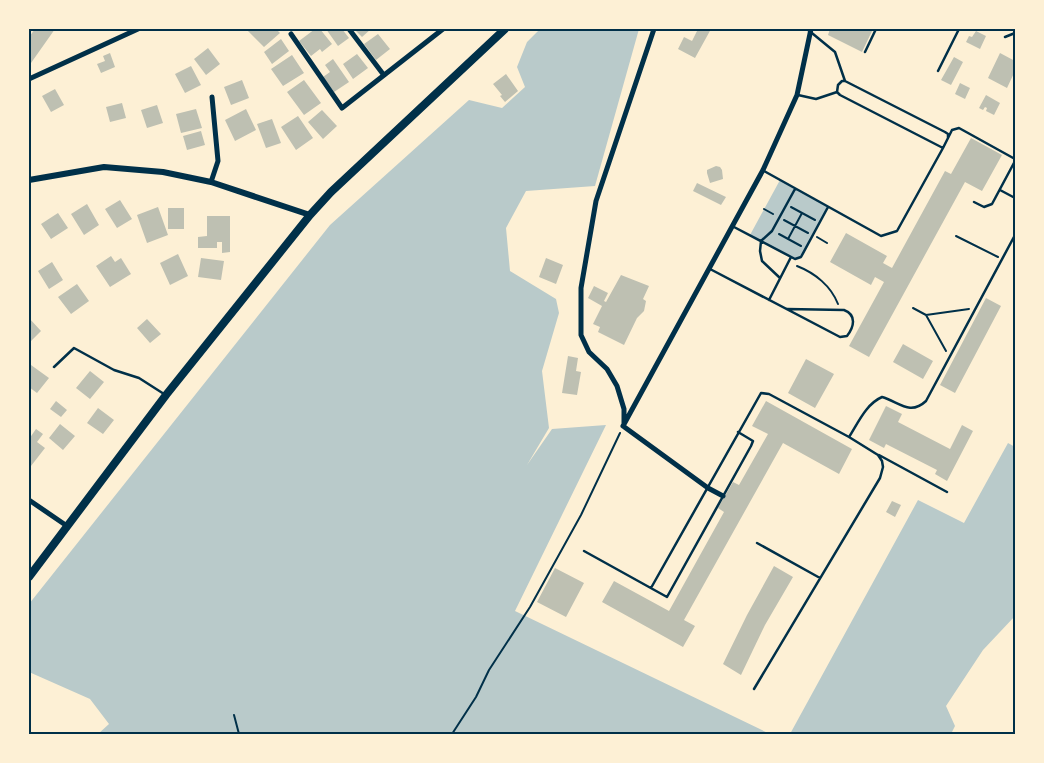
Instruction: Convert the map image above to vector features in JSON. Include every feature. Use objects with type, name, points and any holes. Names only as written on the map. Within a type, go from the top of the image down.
[{"type":"main road","points":[[29,577],[166,395],[310,215],[331,192],[505,29]]},
{"type":"street","points":[[29,79],[138,29]]},
{"type":"street","points":[[349,29],[383,74]]},
{"type":"street","points":[[291,34],[342,108],[383,74],[443,29]]},
{"type":"street","points":[[624,426],[624,409],[617,386],[607,369],[589,352],[581,335],[582,288],[596,201],[654,29]]},
{"type":"street","points":[[624,426],[762,170],[797,95],[809,29]]},
{"type":"street","points":[[211,182],[218,161],[212,97]]},
{"type":"street","points":[[29,180],[104,167],[163,172],[211,182],[310,215]]},
{"type":"street","points":[[624,426],[708,488],[723,496]]},
{"type":"street","points":[[29,500],[67,526]]},
{"type":"lane","points":[[809,29],[835,52],[845,81],[945,132],[948,134],[948,138]]},
{"type":"lane","points":[[865,52],[876,29]]},
{"type":"lane","points":[[938,71],[959,29]]},
{"type":"lane","points":[[1006,37],[1015,33]]},
{"type":"lane","points":[[837,92],[838,85],[845,81]]},
{"type":"lane","points":[[797,95],[816,99],[837,92]]},
{"type":"lane","points":[[837,92],[943,148]]},
{"type":"lane","points":[[762,170],[881,236],[897,231],[952,130],[959,128],[1015,160],[992,204],[984,207],[974,202]]},
{"type":"lane","points":[[780,278],[762,261],[761,241],[772,231],[796,189]]},
{"type":"lane","points":[[1000,190],[1015,198]]},
{"type":"lane","points":[[732,226],[796,258],[801,257],[828,207]]},
{"type":"lane","points":[[849,437],[871,404],[882,397],[909,408],[921,406],[926,401],[1015,235]]},
{"type":"lane","points":[[769,300],[791,256]]},
{"type":"lane","points":[[709,268],[787,310],[840,337],[844,338],[851,331],[854,324],[853,316],[849,312],[841,310],[787,310]]},
{"type":"lane","points":[[54,367],[74,348],[114,370],[139,378],[166,395]]},
{"type":"lane","points":[[651,588],[761,393],[765,393],[849,437],[947,492]]},
{"type":"lane","points":[[584,551],[667,596],[753,441],[738,432]]},
{"type":"lane","points":[[754,689],[880,478],[883,467],[878,454]]},
{"type":"lane","points":[[757,543],[820,578]]},
{"type":"path","points":[[787,205],[820,222]]},
{"type":"path","points":[[764,209],[827,243]]},
{"type":"path","points":[[788,239],[802,213]]},
{"type":"path","points":[[772,231],[806,248]]},
{"type":"path","points":[[956,236],[1002,259]]},
{"type":"path","points":[[788,264],[804,268],[822,282],[830,289],[841,310]]},
{"type":"path","points":[[912,308],[926,315],[976,308]]},
{"type":"path","points":[[926,315],[949,357]]},
{"type":"path","points":[[452,734],[476,697],[489,670],[530,607],[581,515],[624,426]]},
{"type":"path","points":[[234,714],[239,734]]},
{"type":"shaded area","points":[[540,29],[639,29],[595,186],[526,191],[506,228],[510,271],[556,299],[559,313],[542,371],[549,428],[527,465],[552,429],[606,425],[515,611],[770,734],[98,734],[109,724],[90,699],[29,672],[29,604],[330,225],[469,100],[502,108],[525,87],[517,67],[527,42]]},
{"type":"shaded area","points":[[780,180],[828,207],[801,257],[795,259],[750,235]]},
{"type":"shaded area","points":[[1008,443],[1015,447],[1015,616],[983,650],[946,706],[955,726],[951,734],[790,734],[918,500],[964,523]]},
{"type":"building","points":[[35,29],[55,29],[31,63],[29,61],[29,37]]},
{"type":"building","points":[[248,29],[276,29],[280,33],[264,47]]},
{"type":"building","points":[[315,29],[320,29],[332,44],[322,52],[320,49],[311,56],[299,41]]},
{"type":"building","points":[[326,29],[342,29],[349,38],[338,46]]},
{"type":"building","points":[[354,29],[371,29],[362,37]]},
{"type":"building","points":[[698,29],[711,29],[695,58],[678,49],[684,37],[692,41]]},
{"type":"building","points":[[830,29],[873,29],[862,52],[828,35]]},
{"type":"building","points":[[976,31],[986,36],[980,49],[966,42],[969,36],[972,37]]},
{"type":"building","points":[[378,34],[390,49],[376,60],[364,44]]},
{"type":"building","points":[[281,39],[289,51],[272,64],[264,52]]},
{"type":"building","points":[[208,48],[220,64],[206,75],[194,59]]},
{"type":"building","points":[[110,53],[115,67],[101,73],[97,64],[105,61],[103,56]]},
{"type":"building","points":[[1000,53],[1015,61],[1015,71],[1007,88],[988,78]]},
{"type":"building","points":[[357,54],[368,68],[353,79],[343,64]]},
{"type":"building","points":[[292,55],[304,73],[283,86],[271,69]]},
{"type":"building","points":[[954,57],[963,62],[951,85],[941,80]]},
{"type":"building","points":[[333,59],[349,82],[334,92],[323,77],[330,72],[325,65]]},
{"type":"building","points":[[191,66],[201,85],[185,93],[175,74]]},
{"type":"building","points":[[506,74],[518,91],[505,102],[493,84]]},
{"type":"building","points":[[242,80],[249,98],[231,105],[224,87]]},
{"type":"building","points":[[304,80],[321,103],[304,115],[287,92]]},
{"type":"building","points":[[960,83],[970,88],[965,99],[955,94]]},
{"type":"building","points":[[55,89],[64,105],[51,112],[42,96]]},
{"type":"building","points":[[986,95],[1000,103],[994,115],[986,111],[987,108],[985,107],[983,110],[979,108]]},
{"type":"building","points":[[122,103],[126,118],[110,122],[106,107]]},
{"type":"building","points":[[157,105],[163,123],[147,128],[141,110]]},
{"type":"building","points":[[196,109],[202,128],[181,133],[176,114]]},
{"type":"building","points":[[246,109],[256,130],[235,141],[225,120]]},
{"type":"building","points":[[322,110],[337,126],[323,139],[308,122]]},
{"type":"building","points":[[298,116],[313,138],[296,150],[281,127]]},
{"type":"building","points":[[272,119],[281,143],[266,148],[257,124]]},
{"type":"building","points":[[201,131],[205,145],[187,150],[183,136]]},
{"type":"building","points":[[971,138],[1002,155],[982,191],[965,182],[869,357],[849,346],[884,282],[875,277],[871,285],[830,262],[846,233],[887,256],[883,263],[892,268],[945,171],[951,174]]},
{"type":"building","points":[[716,166],[722,170],[723,179],[710,183],[707,170]]},
{"type":"building","points":[[697,183],[726,197],[721,205],[693,191]]},
{"type":"building","points":[[120,200],[132,219],[117,228],[105,209]]},
{"type":"building","points":[[87,204],[99,225],[84,235],[71,214]]},
{"type":"building","points":[[158,207],[168,235],[147,243],[137,215]]},
{"type":"building","points":[[168,208],[184,208],[184,229],[168,229]]},
{"type":"building","points":[[58,213],[68,228],[51,239],[41,224]]},
{"type":"building","points":[[207,216],[230,216],[230,252],[222,253],[222,242],[217,242],[217,248],[198,248],[198,237],[207,236]]},
{"type":"building","points":[[178,254],[188,276],[170,285],[160,263]]},
{"type":"building","points":[[111,256],[115,262],[121,258],[131,274],[110,287],[96,266]]},
{"type":"building","points":[[201,258],[224,261],[221,280],[198,277]]},
{"type":"building","points":[[546,258],[563,265],[556,284],[539,277]]},
{"type":"building","points":[[52,262],[63,280],[49,289],[38,271]]},
{"type":"building","points":[[621,275],[649,286],[643,299],[646,301],[644,311],[637,318],[624,345],[598,332],[600,327],[593,324],[602,306],[588,298],[594,286],[608,293],[604,301],[606,302]]},
{"type":"building","points":[[77,284],[89,301],[71,314],[58,297]]},
{"type":"building","points":[[986,298],[1001,306],[955,393],[940,385]]},
{"type":"building","points":[[29,318],[41,331],[29,343]]},
{"type":"building","points":[[147,319],[161,334],[150,343],[137,328]]},
{"type":"building","points":[[903,344],[933,361],[923,379],[893,362]]},
{"type":"building","points":[[568,356],[578,358],[576,371],[581,372],[577,395],[562,393]]},
{"type":"building","points":[[806,359],[834,374],[815,408],[788,393]]},
{"type":"building","points":[[31,365],[49,378],[37,393],[29,387],[29,369]]},
{"type":"building","points":[[90,371],[104,382],[90,399],[76,388]]},
{"type":"building","points":[[56,401],[67,410],[61,417],[50,409]]},
{"type":"building","points":[[766,401],[852,449],[839,474],[783,443],[684,620],[695,626],[683,647],[602,602],[614,581],[669,611],[724,512],[718,508],[733,482],[739,485],[768,434],[752,426]]},
{"type":"building","points":[[886,406],[902,414],[898,422],[950,449],[962,425],[973,431],[947,481],[935,474],[937,470],[886,444],[884,448],[869,440]]},
{"type":"building","points":[[98,408],[114,420],[103,434],[87,423]]},
{"type":"building","points":[[60,424],[75,436],[63,450],[49,438]]},
{"type":"building","points":[[36,429],[43,434],[37,442],[45,448],[31,466],[29,464],[29,439]]},
{"type":"building","points":[[892,501],[901,505],[895,517],[886,512]]},
{"type":"building","points":[[774,566],[793,577],[765,625],[741,675],[723,664]]},
{"type":"building","points":[[555,568],[584,583],[566,617],[537,602]]}]
